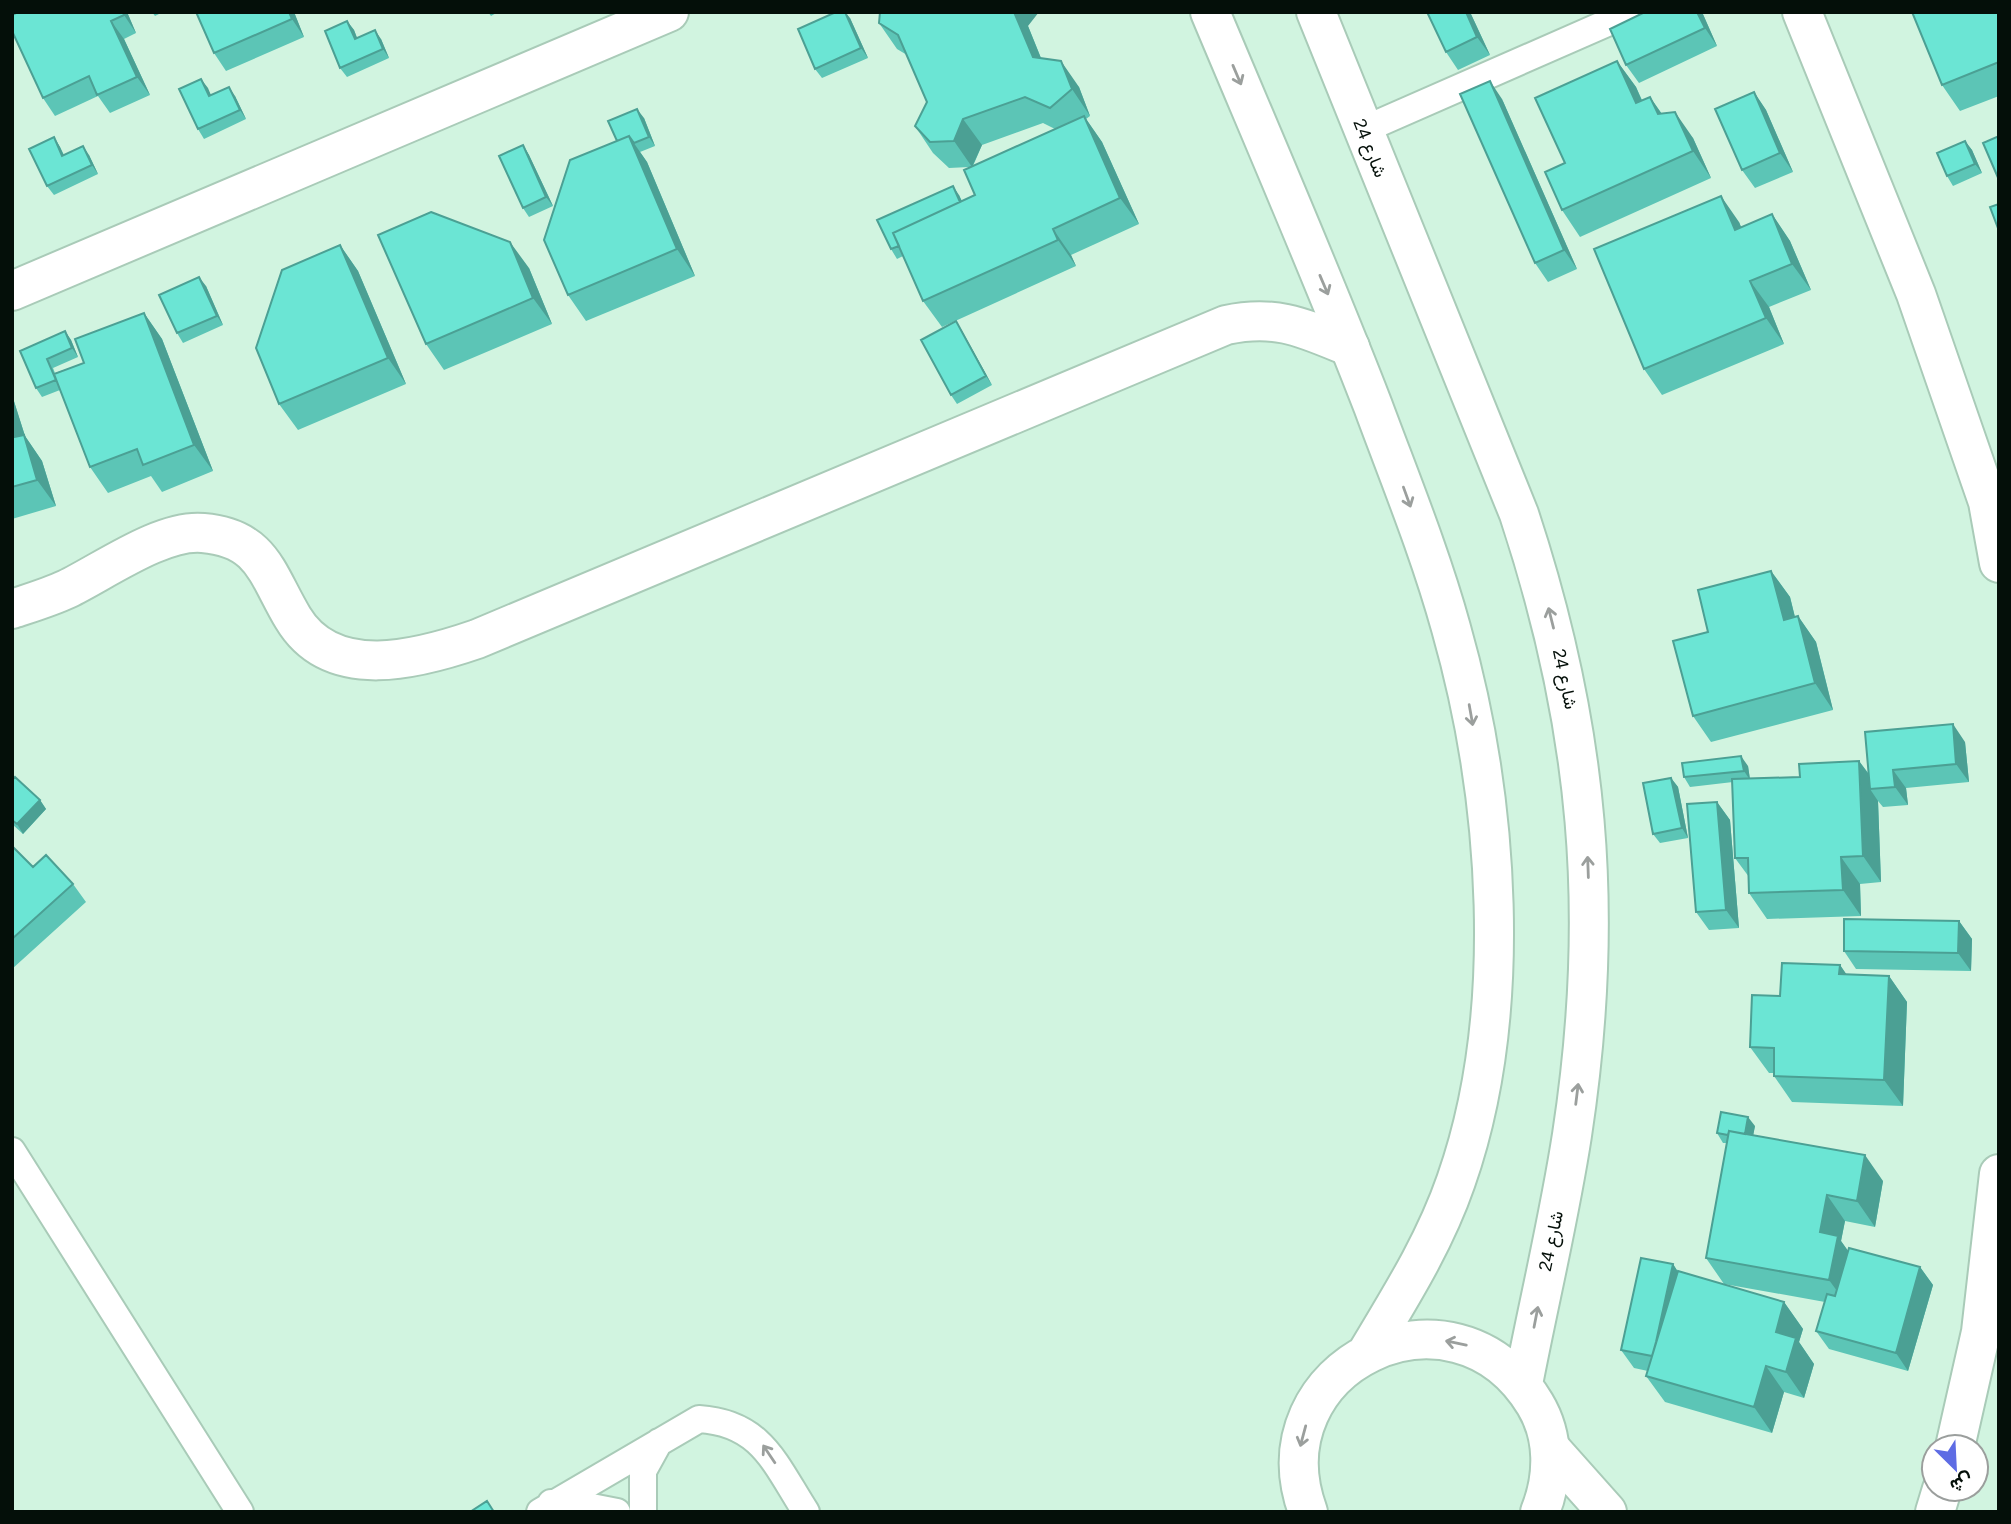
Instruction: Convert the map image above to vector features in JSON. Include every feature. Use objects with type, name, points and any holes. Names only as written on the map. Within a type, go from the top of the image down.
[{"type":"street","points":[[12,291],[669,12]]},
{"type":"street","points":[[1210,12],[1350,347],[1428,555],[1452,630],[1470,709],[1483,790],[1494,953],[1492,1014],[1484,1074],[1456,1180],[1418,1267],[1368,1352]]},
{"type":"street","name":"شارع 24","points":[[1315,12],[1519,514],[1544,589],[1563,665],[1577,742],[1587,820],[1590,900],[1581,1056],[1569,1148],[1523,1384]]},
{"type":"street","points":[[1802,12],[1916,294],[1993,499],[1999,564]]},
{"type":"street","points":[[12,609],[64,590],[165,540],[201,532],[226,537],[257,556],[266,565],[293,620],[322,648],[341,656],[362,660],[383,662],[415,657],[477,639],[1226,325],[1249,320],[1293,323],[1350,347]]},
{"type":"street","points":[[1958,1433],[1981,1332],[1999,1174]]},
{"type":"street","points":[[1301,1506],[1299,1451],[1310,1410],[1335,1376],[1368,1352],[1401,1340],[1435,1339],[1468,1345],[1498,1362],[1523,1384],[1541,1415],[1550,1448],[1549,1490],[1540,1512]]},
{"type":"street","points":[[1550,1448],[1607,1512]]},
{"type":"lane","points":[[1363,130],[1632,12]]},
{"type":"lane","points":[[12,1150],[240,1512]]},
{"type":"lane","points":[[545,1507],[699,1419],[723,1421],[745,1430],[764,1446],[806,1512]]},
{"type":"lane","points":[[643,1512],[643,1471],[660,1440]]},
{"type":"lane","points":[[545,1507],[576,1504],[617,1512]]},
{"type":"building","points":[[18,12],[122,12],[124,15],[111,21],[137,77],[97,95],[89,76],[43,98],[12,31],[12,15]]},
{"type":"building","points":[[196,12],[289,12],[292,19],[214,53]]},
{"type":"building","points":[[836,12],[845,12],[861,48],[815,69],[798,29]]},
{"type":"building","points":[[880,12],[1014,12],[1033,57],[1061,61],[1072,89],[1050,108],[1025,97],[963,119],[954,141],[930,142],[915,126],[927,102],[898,35],[879,23]]},
{"type":"building","points":[[1427,12],[1466,12],[1477,37],[1446,52]]},
{"type":"building","points":[[1645,12],[1697,12],[1705,28],[1626,65],[1610,29]]},
{"type":"building","points":[[1912,12],[1999,12],[1999,62],[1942,85]]},
{"type":"building","points":[[347,21],[355,39],[375,30],[383,49],[340,68],[325,31]]},
{"type":"building","points":[[1617,61],[1636,103],[1650,97],[1658,114],[1675,112],[1693,151],[1562,210],[1545,172],[1565,163],[1535,98]]},
{"type":"building","points":[[201,79],[209,96],[229,87],[240,110],[198,129],[179,89]]},
{"type":"building","points":[[1490,81],[1564,250],[1535,263],[1460,94]]},
{"type":"building","points":[[1754,92],[1780,153],[1742,170],[1715,109]]},
{"type":"building","points":[[637,109],[649,137],[634,143],[629,136],[617,141],[608,121]]},
{"type":"building","points":[[1084,116],[1120,198],[1053,229],[1058,240],[923,301],[893,233],[975,195],[964,170]]},
{"type":"building","points":[[629,136],[677,249],[568,295],[544,240],[570,160]]},
{"type":"building","points":[[1999,136],[1999,180],[1983,143]]},
{"type":"building","points":[[54,137],[62,156],[83,146],[92,165],[47,186],[29,149]]},
{"type":"building","points":[[1965,141],[1975,164],[1947,176],[1937,153]]},
{"type":"building","points":[[523,145],[546,197],[523,208],[499,156]]},
{"type":"building","points":[[953,186],[960,202],[893,233],[899,246],[891,249],[877,220]]},
{"type":"building","points":[[1721,196],[1735,230],[1772,214],[1792,264],[1750,281],[1766,318],[1644,369],[1594,249]]},
{"type":"building","points":[[1999,204],[1999,231],[1990,207]]},
{"type":"building","points":[[431,212],[510,242],[533,298],[426,344],[378,235]]},
{"type":"building","points":[[340,245],[388,358],[279,404],[256,348],[282,270]]},
{"type":"building","points":[[199,277],[217,316],[177,333],[159,295]]},
{"type":"building","points":[[144,313],[194,445],[143,465],[137,449],[90,467],[54,374],[84,363],[75,339]]},
{"type":"building","points":[[956,321],[986,376],[951,395],[921,340]]},
{"type":"building","points":[[65,331],[72,348],[47,359],[56,380],[36,388],[20,351]]},
{"type":"building","points":[[12,429],[14,437],[24,435],[37,480],[12,487]]},
{"type":"building","points":[[1771,571],[1784,620],[1798,616],[1815,683],[1693,716],[1673,641],[1708,632],[1698,590]]},
{"type":"building","points":[[1953,724],[1956,764],[1893,770],[1895,787],[1870,789],[1865,732]]},
{"type":"building","points":[[1741,756],[1744,771],[1684,777],[1682,763]]},
{"type":"building","points":[[1859,761],[1863,856],[1841,857],[1843,890],[1749,893],[1748,858],[1735,858],[1732,779],[1800,777],[1799,764]]},
{"type":"building","points":[[15,777],[40,800],[17,824],[12,820],[12,780]]},
{"type":"building","points":[[1671,778],[1682,828],[1653,834],[1643,783]]},
{"type":"building","points":[[1717,802],[1726,910],[1696,912],[1687,804]]},
{"type":"building","points":[[12,846],[33,867],[46,855],[73,884],[12,939]]},
{"type":"building","points":[[1844,919],[1959,921],[1958,953],[1844,951]]},
{"type":"building","points":[[1782,963],[1840,965],[1839,974],[1889,976],[1884,1080],[1774,1076],[1774,1048],[1750,1047],[1752,995],[1780,996]]},
{"type":"building","points":[[1721,1112],[1748,1117],[1745,1134],[1729,1131],[1728,1135],[1717,1133]]},
{"type":"building","points":[[1729,1131],[1865,1155],[1857,1201],[1827,1195],[1820,1232],[1838,1236],[1829,1280],[1706,1258]]},
{"type":"building","points":[[1849,1248],[1920,1267],[1896,1353],[1816,1331],[1827,1294],[1835,1296]]},
{"type":"building","points":[[1641,1258],[1673,1264],[1652,1356],[1621,1350]]},
{"type":"building","points":[[1678,1271],[1784,1302],[1776,1332],[1796,1338],[1786,1372],[1766,1366],[1754,1407],[1646,1376]]},
{"type":"building","points":[[487,1501],[494,1512],[470,1512]]}]
